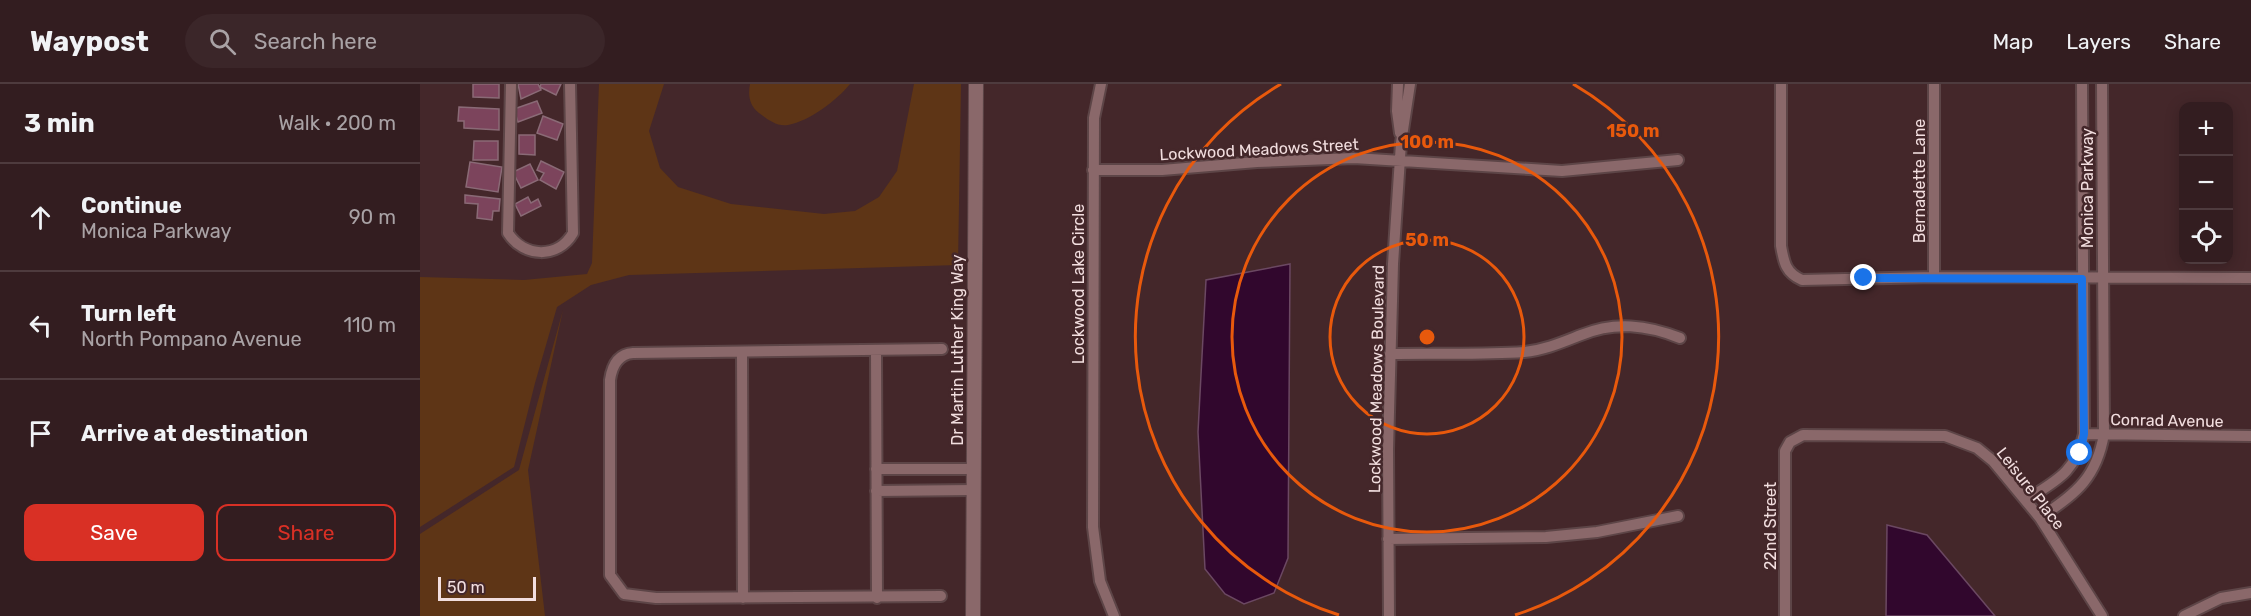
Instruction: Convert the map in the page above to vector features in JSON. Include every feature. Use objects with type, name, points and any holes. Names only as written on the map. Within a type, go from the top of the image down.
[{"type":"street","points":[[511,84],[508,233],[522,248],[541,252],[560,248],[573,233],[570,84]]},
{"type":"street","name":"Dr Martin Luther King Way","points":[[973,616],[976,84]]},
{"type":"street","name":"Lockwood Lake Circle","points":[[1101,84],[1094,118],[1093,485],[1095,558],[1100,581],[1114,616]]},
{"type":"street","name":"Lockwood Meadows Boulevard","points":[[1389,616],[1390,354],[1401,159],[1397,111],[1398,84]]},
{"type":"street","name":"Lockwood Meadows Boulevard","points":[[1401,143],[1410,84]]},
{"type":"street","points":[[1781,84],[1781,246],[1784,263],[1790,275],[1802,280],[1934,277],[2251,278]]},
{"type":"street","name":"Bernadette Lane","points":[[1934,84],[1934,277]]},
{"type":"street","name":"Monica Parkway","points":[[2026,500],[2067,473],[2080,453],[2084,434],[2082,84]]},
{"type":"street","name":"Monica Parkway","points":[[2040,518],[2079,489],[2101,453],[2104,434],[2102,84]]},
{"type":"street","name":"Lockwood Meadows Street","points":[[1093,170],[1162,170],[1315,158],[1401,159],[1562,171],[1678,160]]},
{"type":"street","points":[[1390,354],[1524,352],[1554,346],[1613,326],[1654,328],[1680,338]]},
{"type":"street","points":[[941,596],[636,597],[624,594],[610,575],[611,370],[618,359],[627,353],[942,349]]},
{"type":"street","points":[[876,350],[877,598]]},
{"type":"street","points":[[742,352],[743,598]]},
{"type":"street","name":"Conrad Avenue","points":[[2084,434],[2251,436]]},
{"type":"street","name":"Leisure Place","points":[[1794,439],[1803,435],[1924,435],[1954,438],[1977,448],[1994,460],[2040,518],[2102,616]]},
{"type":"street","name":"22nd Street","points":[[1785,616],[1785,451],[1794,439]]},
{"type":"street","points":[[876,469],[973,469]]},
{"type":"street","points":[[876,490],[973,490]]},
{"type":"street","points":[[1388,539],[1546,537],[1597,532],[1678,516]]},
{"type":"street","points":[[2184,616],[2221,598],[2251,593]]},
{"type":"shaded area","points":[[599,84],[664,84],[649,131],[660,168],[678,187],[731,204],[824,214],[855,211],[879,197],[897,171],[914,84],[961,84],[958,265],[629,275],[591,285],[557,307],[514,467],[420,527],[420,277],[524,280],[587,274],[592,263]]},
{"type":"shaded area","points":[[750,84],[850,84],[838,97],[814,114],[796,123],[780,125],[765,118],[753,107],[750,100]]},
{"type":"shaded area","points":[[1290,264],[1288,558],[1274,593],[1244,604],[1225,594],[1205,569],[1198,432],[1206,280]]},
{"type":"shaded area","points":[[563,310],[528,470],[545,616],[420,616],[420,534],[519,470]]},
{"type":"shaded area","points":[[1887,525],[1927,535],[1995,616],[1886,616]]},
{"type":"building","points":[[473,84],[499,84],[499,98],[473,97]]},
{"type":"building","points":[[518,84],[538,84],[541,90],[521,99]]},
{"type":"building","points":[[541,84],[561,84],[556,95],[540,87]]},
{"type":"building","points":[[537,101],[542,113],[518,122],[514,109]]},
{"type":"building","points":[[459,107],[499,109],[499,130],[464,128],[464,121],[458,121]]},
{"type":"building","points":[[543,116],[563,124],[557,140],[537,133]]},
{"type":"building","points":[[519,135],[535,135],[535,155],[519,154]]},
{"type":"building","points":[[474,141],[498,141],[498,160],[473,160]]},
{"type":"building","points":[[541,161],[564,172],[556,189],[540,180],[544,173],[537,170]]},
{"type":"building","points":[[470,162],[502,167],[498,192],[466,187]]},
{"type":"building","points":[[530,164],[538,180],[521,188],[513,172]]},
{"type":"building","points":[[465,195],[500,199],[499,211],[493,211],[492,220],[477,218],[478,204],[465,203]]},
{"type":"building","points":[[528,197],[531,203],[538,199],[541,206],[521,216],[515,204]]},
{"type":"route","points":[[1864,278],[2082,279],[2084,434],[2080,453]]}]
